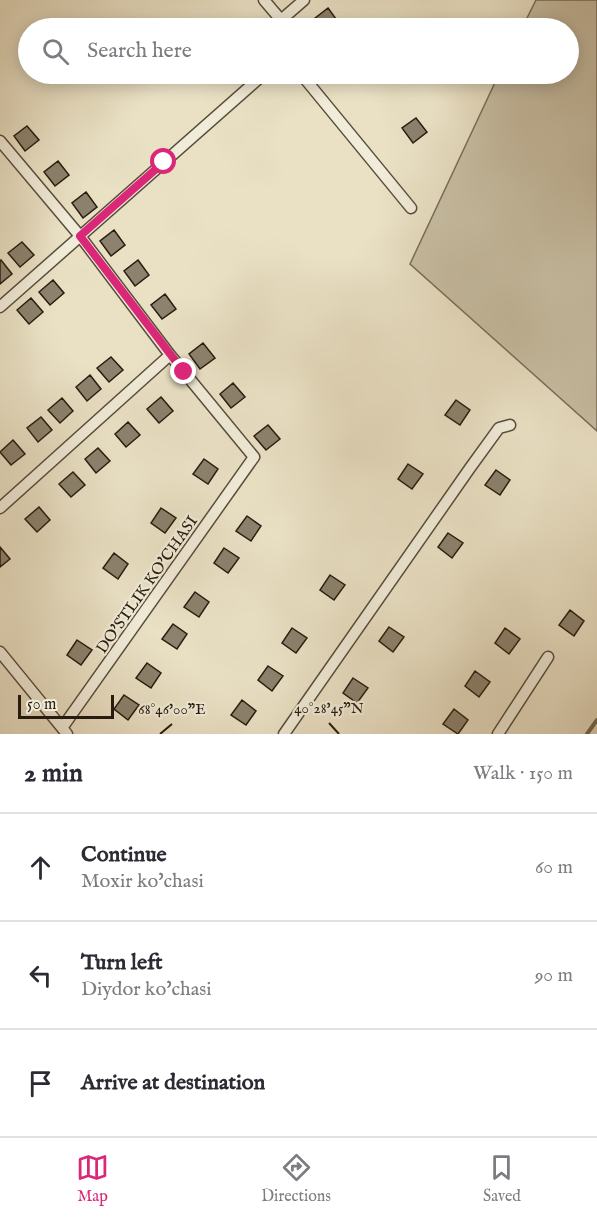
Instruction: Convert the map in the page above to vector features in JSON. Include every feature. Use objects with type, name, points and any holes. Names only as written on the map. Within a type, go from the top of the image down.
[{"type":"street","points":[[264,0],[278,18]]},
{"type":"street","points":[[288,18],[304,0]]},
{"type":"street","points":[[0,308],[253,84]]},
{"type":"street","points":[[309,84],[411,208]]},
{"type":"street","points":[[0,141],[80,236],[170,355],[0,508]]},
{"type":"street","name":"DO'STLIK KO'CHASI","points":[[64,731],[254,457],[170,355]]},
{"type":"street","points":[[284,734],[470,468],[499,429],[510,425]]},
{"type":"street","points":[[0,652],[64,731]]},
{"type":"street","points":[[498,734],[548,657]]},
{"type":"shaded area","points":[[536,0],[597,0],[597,431],[410,264],[494,84],[579,84],[579,18],[527,18]]},
{"type":"building","points":[[328,8],[335,18],[315,18]]},
{"type":"building","points":[[416,118],[427,132],[413,143],[402,128]]},
{"type":"building","points":[[27,126],[39,140],[25,151],[14,136]]},
{"type":"building","points":[[58,161],[69,175],[55,186],[44,172]]},
{"type":"building","points":[[86,192],[97,207],[83,218],[72,203]]},
{"type":"building","points":[[114,230],[125,245],[111,256],[100,241]]},
{"type":"building","points":[[22,242],[34,255],[20,267],[8,253]]},
{"type":"building","points":[[138,260],[149,275],[135,286],[124,271]]},
{"type":"building","points":[[0,261],[12,274],[0,284]]},
{"type":"building","points":[[53,280],[64,293],[50,305],[39,292]]},
{"type":"building","points":[[165,294],[176,309],[162,319],[151,305]]},
{"type":"building","points":[[31,298],[43,312],[29,324],[17,310]]},
{"type":"building","points":[[203,343],[215,358],[200,369],[189,354]]},
{"type":"building","points":[[111,357],[123,370],[109,382],[97,368]]},
{"type":"building","points":[[90,375],[101,389],[87,401],[76,387]]},
{"type":"building","points":[[233,383],[245,397],[231,408],[220,394]]},
{"type":"building","points":[[161,397],[173,411],[159,423],[147,409]]},
{"type":"building","points":[[62,398],[73,411],[60,423],[48,410]]},
{"type":"building","points":[[456,400],[470,410],[460,425],[445,415]]},
{"type":"building","points":[[41,417],[52,430],[38,442],[27,428]]},
{"type":"building","points":[[128,422],[140,435],[126,447],[115,434]]},
{"type":"building","points":[[268,425],[280,439],[266,450],[254,436]]},
{"type":"building","points":[[13,440],[25,454],[11,465],[0,452]]},
{"type":"building","points":[[98,448],[110,461],[96,473],[85,459]]},
{"type":"building","points":[[204,459],[218,469],[208,484],[193,474]]},
{"type":"building","points":[[408,464],[423,474],[412,489],[398,479]]},
{"type":"building","points":[[496,470],[510,480],[500,495],[485,485]]},
{"type":"building","points":[[73,472],[85,485],[71,497],[59,484]]},
{"type":"building","points":[[39,507],[50,520],[37,532],[25,519]]},
{"type":"building","points":[[161,508],[176,518],[165,533],[151,523]]},
{"type":"building","points":[[247,516],[261,526],[251,541],[236,531]]},
{"type":"building","points":[[448,533],[463,543],[452,558],[438,547]]},
{"type":"building","points":[[0,547],[10,559],[0,567]]},
{"type":"building","points":[[224,548],[239,558],[228,573],[214,563]]},
{"type":"building","points":[[114,553],[128,564],[118,579],[103,568]]},
{"type":"building","points":[[330,575],[345,585],[334,600],[320,590]]},
{"type":"building","points":[[195,592],[209,602],[199,617],[184,607]]},
{"type":"building","points":[[570,610],[584,621],[574,636],[559,625]]},
{"type":"building","points":[[173,624],[187,634],[177,649],[162,639]]},
{"type":"building","points":[[389,627],[404,637],[393,652],[379,641]]},
{"type":"building","points":[[292,628],[307,638],[296,653],[282,643]]},
{"type":"building","points":[[505,628],[520,639],[509,654],[495,643]]},
{"type":"building","points":[[77,640],[92,650],[81,665],[67,655]]},
{"type":"building","points":[[147,663],[161,673],[151,688],[136,678]]},
{"type":"building","points":[[268,666],[283,676],[272,691],[258,680]]},
{"type":"building","points":[[475,671],[490,682],[479,697],[465,686]]},
{"type":"building","points":[[353,678],[368,688],[357,703],[343,693]]},
{"type":"building","points":[[124,695],[139,705],[128,720],[114,709]]},
{"type":"building","points":[[242,700],[256,711],[246,725],[231,715]]},
{"type":"building","points":[[454,709],[468,720],[458,734],[443,724]]},
{"type":"waterway","points":[[587,734],[597,720]]},
{"type":"route","points":[[164,162],[80,236],[184,372]]}]
